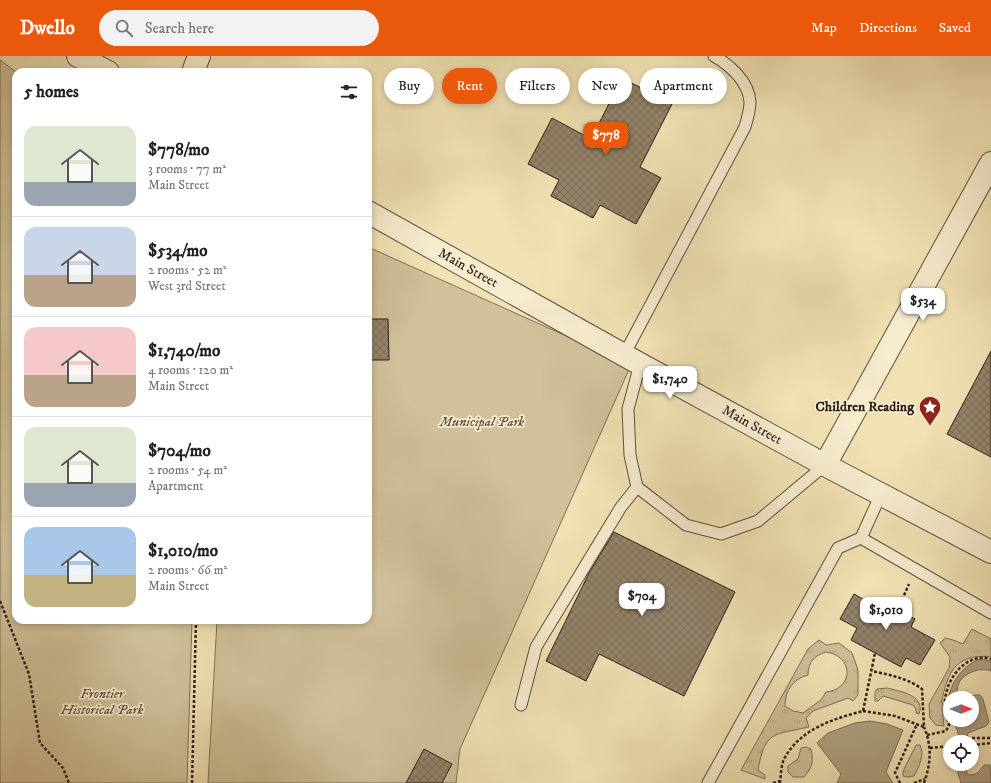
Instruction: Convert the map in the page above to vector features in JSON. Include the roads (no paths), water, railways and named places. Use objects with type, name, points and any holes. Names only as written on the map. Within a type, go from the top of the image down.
[{"type":"street","points":[[78,56],[100,68]]},
{"type":"street","points":[[194,68],[198,56]]},
{"type":"street","points":[[825,465],[991,163]]},
{"type":"street","name":"Main Street","points":[[372,214],[632,360],[825,465],[991,552]]},
{"type":"lane","points":[[714,56],[723,61],[743,81],[750,102],[745,127],[632,360],[628,409],[630,455],[637,487],[686,525],[721,534],[758,521],[825,465]]},
{"type":"lane","points":[[522,705],[536,647],[621,507],[637,487]]},
{"type":"lane","points":[[708,783],[838,548],[862,538],[880,494]]},
{"type":"lane","points":[[862,538],[991,613]]},
{"type":"place","name":"Children Reading","points":[[930,426]]},
{"type":"park label","name":"Municipal Park","points":[[482,422]]},
{"type":"park label","name":"Frontier Historical Park","points":[[102,702]]}]
